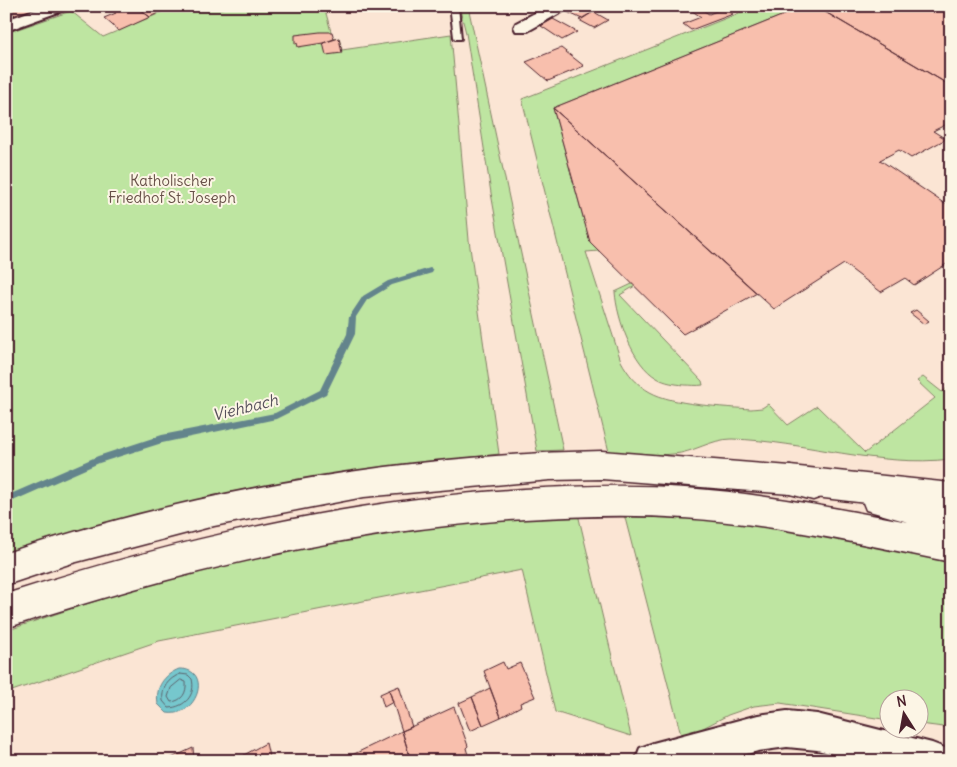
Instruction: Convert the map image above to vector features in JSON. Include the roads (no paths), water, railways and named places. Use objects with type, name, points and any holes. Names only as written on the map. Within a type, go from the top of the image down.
[{"type":"main road","points":[[6,569],[69,548],[214,511],[364,483],[550,466],[602,465],[692,471],[951,498]]},
{"type":"main road","points":[[790,480],[951,517]]},
{"type":"main road","points":[[6,611],[77,587],[210,551],[325,527],[425,514],[543,503],[647,501],[761,511],[951,546]]},
{"type":"street","points":[[6,26],[61,6]]},
{"type":"street","points":[[522,27],[561,6]]},
{"type":"street","points":[[653,761],[758,732],[787,729],[817,732],[932,761]]},
{"type":"lane","points":[[454,6],[458,37]]},
{"type":"water","points":[[179,669],[190,671],[196,676],[197,692],[187,708],[178,713],[167,713],[158,704],[159,687],[165,678]]},
{"type":"waterway","name":"Viehbach","points":[[6,500],[98,460],[162,439],[276,416],[323,392],[351,334],[353,317],[365,298],[390,283],[430,271]]},
{"type":"park label","name":"Katholischer Friedhof St. Joseph","points":[[172,188]]}]
